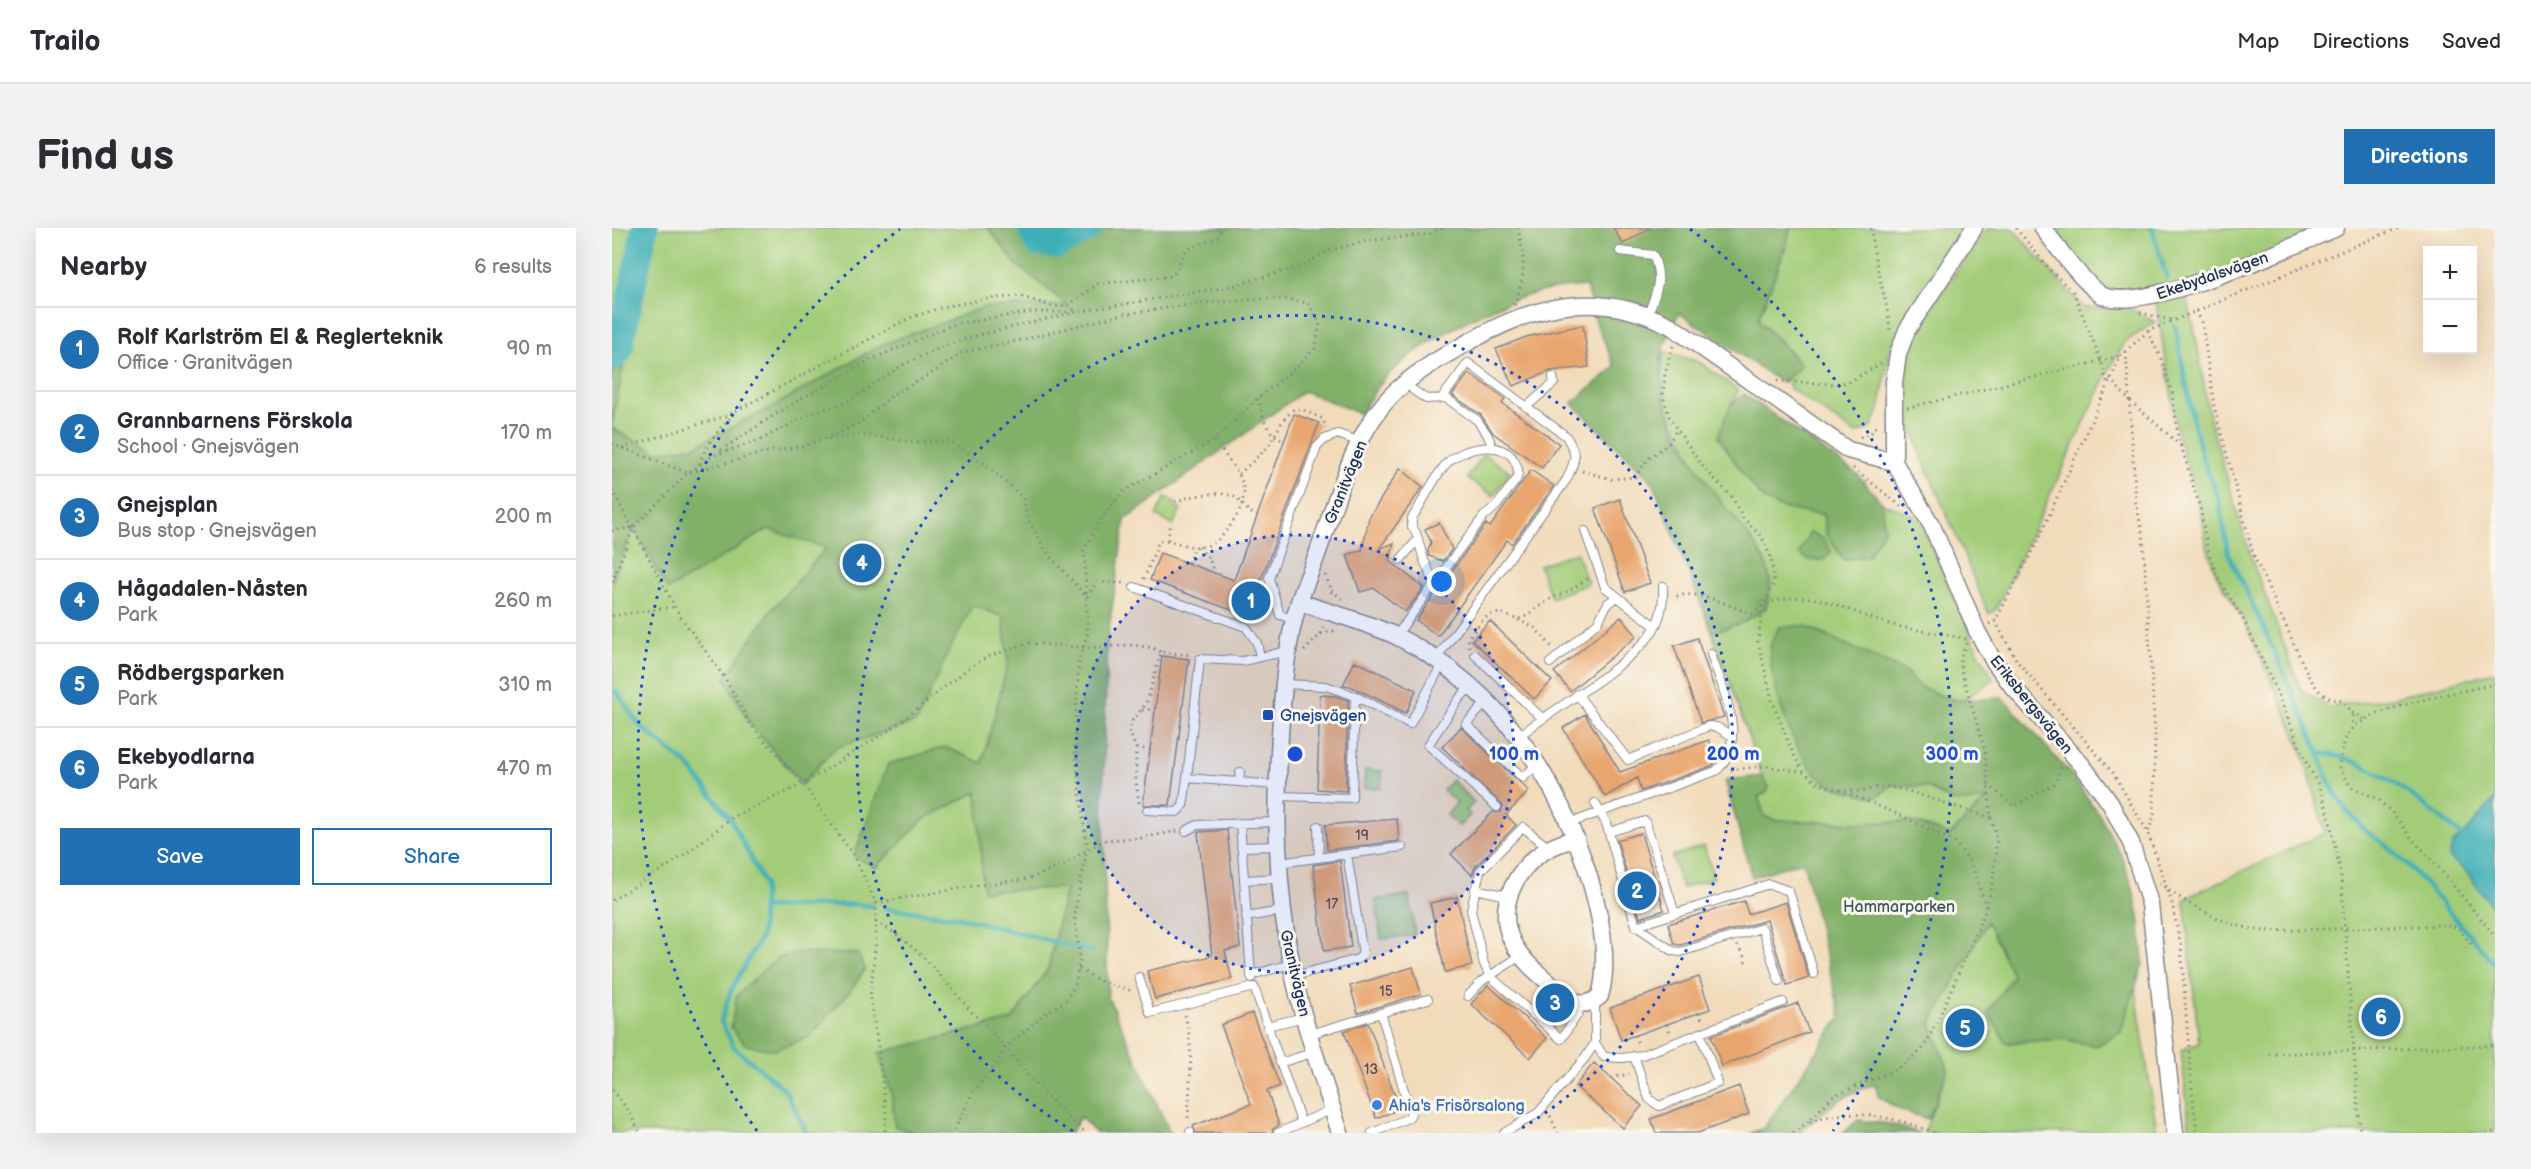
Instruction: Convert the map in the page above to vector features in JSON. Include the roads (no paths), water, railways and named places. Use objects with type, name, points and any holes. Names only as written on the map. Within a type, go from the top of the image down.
[{"type":"street","name":"Eriksbergsvägen","points":[[1974,228],[1907,330],[1898,354],[1893,412],[1894,462],[1932,526],[1969,634],[2082,765],[2110,803],[2131,843],[2150,904],[2175,1133]]},
{"type":"street","name":"Ekebydalsvägen","points":[[2043,228],[2067,260],[2102,295],[2132,299],[2184,288],[2336,228]]},
{"type":"street","name":"Granitvägen","points":[[1340,1133],[1292,970],[1282,911],[1276,791],[1284,684],[1299,602],[1338,493],[1360,443],[1373,418],[1393,393],[1418,373],[1487,332],[1520,318],[1555,307],[1613,305],[1648,314],[1671,326],[1848,450],[1894,462]]},
{"type":"street","points":[[1299,602],[1396,636],[1439,662],[1487,702],[1538,762],[1573,830],[1592,884],[1602,932],[1603,986],[1600,996],[1587,1003],[1570,1001],[1522,955],[1512,942],[1507,926],[1508,897],[1514,881],[1528,865],[1573,830]]},
{"type":"lane","points":[[1620,251],[1653,255],[1659,269],[1659,285],[1648,314]]},
{"type":"lane","points":[[1284,684],[1326,686],[1355,696],[1410,724],[1439,662],[1567,479],[1576,457],[1566,436],[1468,363],[1442,398]]},
{"type":"lane","points":[[1526,407],[1554,383],[1553,377]]},
{"type":"lane","points":[[1413,390],[1426,399],[1446,398],[1477,420],[1493,448]]},
{"type":"lane","points":[[1295,620],[1280,615],[1269,578],[1317,447],[1329,437],[1338,434],[1360,443]]},
{"type":"lane","points":[[1396,636],[1435,584],[1484,516],[1493,511],[1517,478],[1518,470],[1515,461],[1507,453],[1493,448],[1465,451],[1447,463],[1412,518],[1412,527],[1435,584]]},
{"type":"lane","points":[[1585,531],[1605,587],[1616,598],[1628,603],[1655,626]]},
{"type":"lane","points":[[1400,560],[1418,539]]},
{"type":"lane","points":[[1518,737],[1622,662],[1648,638],[1664,601],[1663,586]]},
{"type":"lane","points":[[1137,588],[1246,627],[1257,643],[1255,661]]},
{"type":"lane","points":[[1550,663],[1598,622],[1608,603],[1616,598]]},
{"type":"lane","points":[[1147,810],[1177,812],[1183,806],[1200,659],[1255,661],[1289,651]]},
{"type":"lane","points":[[1573,830],[1601,813],[1716,771],[1723,765],[1728,755],[1732,736],[1732,719],[1711,654]]},
{"type":"lane","points":[[1475,655],[1542,718]]},
{"type":"lane","points":[[1470,687],[1459,699],[1428,745],[1497,807]]},
{"type":"lane","points":[[1577,694],[1628,759],[1709,726],[1717,727],[1732,736]]},
{"type":"lane","points":[[1187,778],[1240,777],[1276,791],[1352,798],[1355,696]]},
{"type":"lane","points":[[1487,702],[1466,724],[1523,778],[1538,762]]},
{"type":"lane","points":[[1595,803],[1609,832],[1636,926],[1673,951],[1680,952],[1762,928],[1779,981]]},
{"type":"lane","points":[[1609,832],[1645,821],[1675,913]]},
{"type":"lane","points":[[1186,831],[1197,825],[1276,822]]},
{"type":"lane","points":[[1240,823],[1251,975],[1301,1122]]},
{"type":"lane","points":[[1318,826],[1319,858]]},
{"type":"lane","points":[[1549,848],[1523,827],[1479,871],[1471,910],[1484,964],[1491,976],[1561,1039],[1587,1003]]},
{"type":"lane","points":[[1241,847],[1278,862]]},
{"type":"lane","points":[[1244,880],[1278,862],[1402,847]]},
{"type":"lane","points":[[1251,975],[1358,959],[1363,954],[1347,854]]},
{"type":"lane","points":[[1636,926],[1768,884],[1778,886],[1788,891],[1814,974]]},
{"type":"lane","points":[[1475,889],[1508,897]]},
{"type":"lane","points":[[1246,917],[1282,911]]},
{"type":"lane","points":[[1468,996],[1491,976],[1522,955]]},
{"type":"lane","points":[[1139,977],[1150,1013],[1254,987]]},
{"type":"lane","points":[[1310,1034],[1428,999]]},
{"type":"lane","points":[[1587,1003],[1595,1043],[1604,1057],[1622,1058],[1634,1056],[1783,1002]]},
{"type":"lane","points":[[1372,1133],[1408,1118],[1411,1114],[1381,1013]]},
{"type":"lane","points":[[1267,1026],[1305,1017]]},
{"type":"lane","points":[[1634,1056],[1649,1099],[1659,1106],[1718,1083],[1700,1033]]},
{"type":"lane","points":[[1504,1133],[1538,1113],[1570,1077],[1595,1043]]},
{"type":"lane","points":[[1281,1063],[1315,1052]]},
{"type":"lane","points":[[1278,1133],[1333,1109]]},
{"type":"water","points":[[2495,798],[2495,911],[2465,870],[2449,857],[2453,843],[2467,831]]},
{"type":"waterway","points":[[612,358],[619,351],[645,228]]},
{"type":"waterway","points":[[1031,228],[1037,243],[1057,246],[1089,228]]},
{"type":"waterway","points":[[2152,228],[2167,278]]},
{"type":"waterway","points":[[2175,326],[2193,420],[2203,459],[2219,500],[2228,553],[2319,753],[2329,783],[2346,810],[2366,831],[2411,868],[2495,964]]},
{"type":"waterway","points":[[612,691],[617,692],[640,726],[688,765],[731,820],[764,884],[761,937],[731,990],[721,1021],[734,1047],[785,1090],[807,1133]]},
{"type":"waterway","points":[[2319,753],[2356,762],[2376,772],[2432,810],[2462,836]]},
{"type":"waterway","points":[[762,908],[854,904],[872,906]]},
{"type":"waterway","points":[[886,908],[963,918],[1092,952]]},
{"type":"place","name":"Hågadalen-Nåsten","points":[[862,563]]},
{"type":"place","name":"Rolf Karlström El & Reglerteknik","points":[[1251,601]]},
{"type":"place","name":"Gnejsvägen","points":[[1268,715]]},
{"type":"place","name":"Grannbarnens Förskola","points":[[1637,891]]},
{"type":"place","name":"Gnejsplan","points":[[1555,1003]]},
{"type":"place","name":"Ekebyodlarna","points":[[2381,1017]]},
{"type":"place","name":"Rödbergsparken","points":[[1965,1028]]},
{"type":"place","name":"Ahia's Frisörsalong","points":[[1377,1105]]},
{"type":"park label","name":"Hammarparken","points":[[1899,906]]}]
